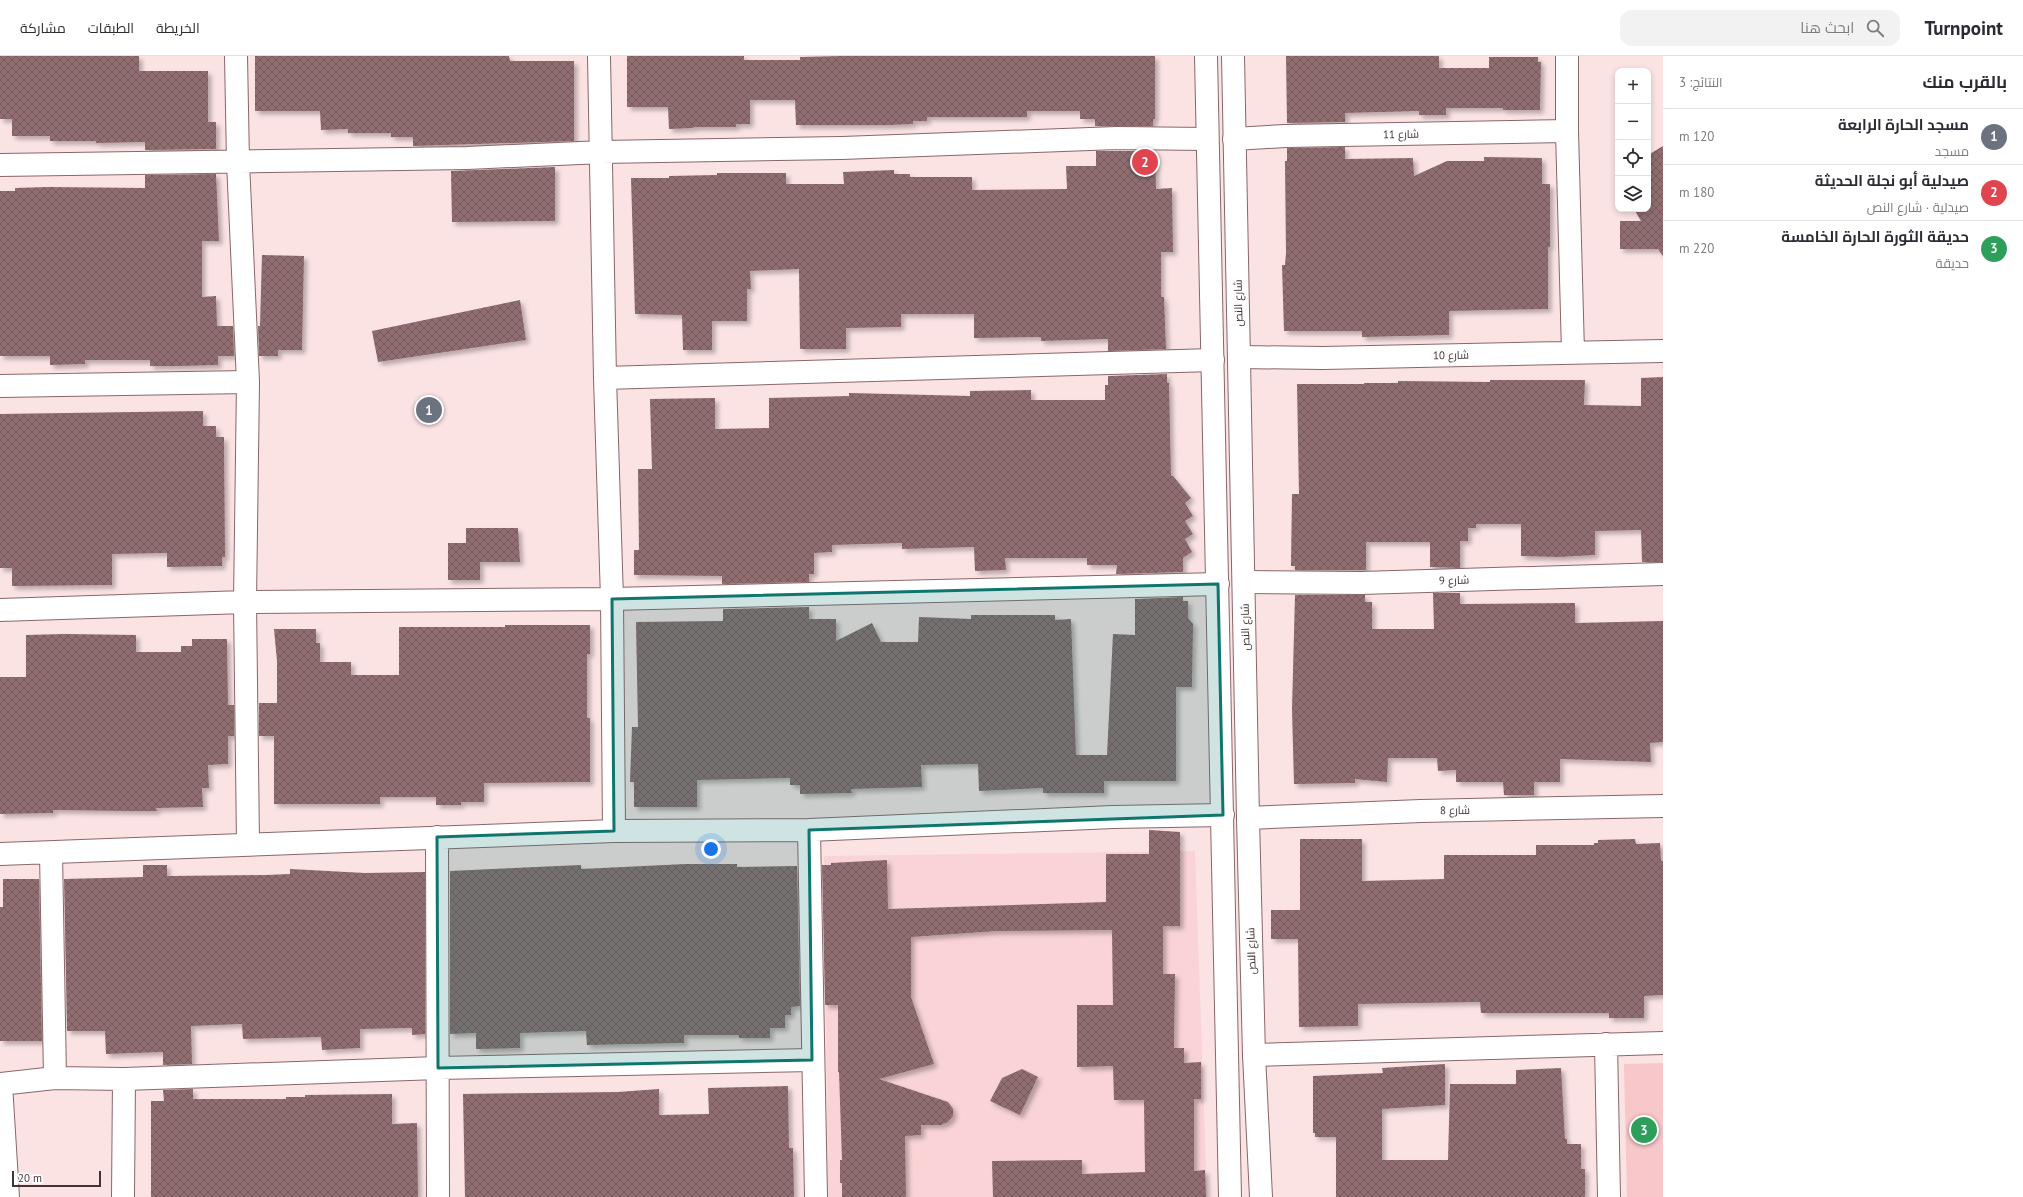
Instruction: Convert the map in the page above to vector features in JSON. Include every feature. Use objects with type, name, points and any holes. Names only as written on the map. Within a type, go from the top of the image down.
[{"type":"street","points":[[236,56],[238,162],[248,382],[245,602],[248,843]]},
{"type":"street","points":[[599,56],[602,152],[605,378],[612,599],[614,831]]},
{"type":"street","points":[[1206,56],[1230,1197]]},
{"type":"street","name":"شارع النص","points":[[1233,56],[1248,818],[1254,1055],[1261,1197]]},
{"type":"street","points":[[1567,56],[1567,131],[1573,352]]},
{"type":"street","name":"شارع 11","points":[[1234,138],[1567,131]]},
{"type":"street","points":[[0,165],[467,158],[602,152],[842,148],[1118,138],[1207,138]]},
{"type":"street","name":"شارع 10","points":[[1239,357],[1323,358],[1663,350]]},
{"type":"street","points":[[605,378],[1213,360]]},
{"type":"street","points":[[0,386],[248,382]]},
{"type":"street","name":"شارع 9","points":[[1244,582],[1361,583],[1663,574]]},
{"type":"street","points":[[0,610],[245,602],[612,599],[1218,584]]},
{"type":"street","name":"شارع 8","points":[[1248,818],[1421,811],[1663,806]]},
{"type":"street","points":[[0,854],[248,843],[614,831],[809,830],[1113,817],[1223,815]]},
{"type":"street","points":[[809,830],[812,1060],[816,1197]]},
{"type":"street","points":[[437,837],[438,1197]]},
{"type":"street","points":[[51,852],[55,1078]]},
{"type":"street","points":[[1254,1055],[1663,1043]]},
{"type":"street","points":[[1606,1044],[1609,1197]]},
{"type":"street","points":[[8,1197],[1,1084],[55,1078],[124,1079],[438,1068],[812,1060]]},
{"type":"street","points":[[123,1197],[124,1079]]},
{"type":"highlighted area","points":[[1218,584],[1223,815],[809,830],[812,1060],[438,1068],[437,837],[614,831],[612,599]]},
{"type":"shaded area","points":[[1195,851],[1207,1197],[828,1197],[824,856]]},
{"type":"shaded area","points":[[1663,1063],[1663,1197],[1627,1197],[1624,1064]]},
{"type":"building","points":[[0,56],[139,56],[139,71],[208,71],[208,122],[216,122],[216,149],[145,150],[145,142],[96,143],[96,141],[50,141],[50,136],[12,136],[12,119],[0,119]]},
{"type":"building","points":[[255,56],[509,56],[510,61],[574,61],[574,141],[413,146],[413,137],[391,137],[391,133],[348,133],[348,129],[321,130],[320,111],[255,111]]},
{"type":"building","points":[[627,56],[744,56],[744,60],[800,60],[800,57],[841,56],[1155,56],[1155,119],[1153,119],[1153,126],[1095,126],[1095,119],[1080,119],[1080,111],[1027,111],[1027,117],[927,117],[927,121],[913,121],[913,124],[796,125],[795,100],[750,100],[750,124],[736,124],[736,127],[693,127],[694,128],[669,129],[668,107],[627,107]]},
{"type":"building","points":[[1286,56],[1439,56],[1439,68],[1489,68],[1489,57],[1538,57],[1538,62],[1541,62],[1540,110],[1503,110],[1503,108],[1446,108],[1446,115],[1419,115],[1419,111],[1345,113],[1345,122],[1287,123]]},
{"type":"building","points":[[1663,146],[1663,256],[1658,249],[1620,249],[1620,221],[1641,221],[1636,212],[1651,212],[1651,153]]},
{"type":"building","points":[[1345,147],[1345,159],[1413,158],[1414,176],[1447,161],[1484,161],[1484,157],[1542,158],[1542,184],[1550,184],[1548,309],[1449,311],[1449,335],[1362,337],[1362,331],[1284,331],[1282,265],[1285,265],[1286,253],[1285,161],[1287,161],[1287,148]]},
{"type":"building","points":[[1096,151],[1155,151],[1156,189],[1172,188],[1173,252],[1161,252],[1161,297],[1164,297],[1166,349],[1108,351],[1108,339],[1041,341],[1041,337],[974,338],[974,314],[901,314],[901,327],[846,328],[846,349],[800,349],[799,269],[750,271],[751,289],[747,289],[747,321],[712,321],[712,350],[683,350],[682,315],[635,314],[631,178],[669,178],[669,176],[717,175],[717,173],[786,173],[786,184],[844,184],[843,172],[894,170],[894,174],[910,174],[910,177],[972,177],[972,190],[1067,189],[1066,166],[1096,166]]},
{"type":"building","points":[[555,167],[555,221],[452,222],[451,171]]},
{"type":"building","points":[[216,174],[219,241],[202,241],[202,297],[216,296],[217,326],[233,326],[234,356],[218,356],[218,365],[150,366],[150,360],[85,360],[85,364],[50,365],[50,356],[0,356],[0,191],[15,191],[15,188],[48,187],[145,188],[145,175]]},
{"type":"building","points":[[262,255],[304,256],[302,350],[278,350],[278,356],[259,356],[258,326],[260,326]]},
{"type":"building","points":[[520,300],[526,340],[378,362],[372,331]]},
{"type":"building","points":[[1167,374],[1167,383],[1169,383],[1171,476],[1173,476],[1191,498],[1185,503],[1193,516],[1185,521],[1193,534],[1185,539],[1192,552],[1183,558],[1183,572],[1116,574],[1117,565],[1087,565],[1087,558],[1005,558],[1006,570],[975,571],[974,547],[902,549],[902,543],[832,545],[832,552],[814,553],[814,574],[809,574],[809,582],[722,584],[722,576],[634,575],[634,550],[639,550],[638,469],[652,469],[650,399],[715,398],[715,429],[769,428],[769,398],[849,396],[849,393],[970,396],[970,391],[1031,390],[1031,400],[1105,400],[1105,385],[1108,385],[1108,376]]},
{"type":"building","points":[[1663,377],[1663,562],[1642,562],[1641,530],[1595,531],[1595,555],[1559,557],[1521,556],[1521,524],[1476,524],[1476,528],[1468,528],[1468,541],[1460,541],[1460,568],[1430,567],[1430,542],[1366,542],[1366,570],[1295,570],[1295,566],[1291,566],[1292,494],[1299,494],[1297,384],[1398,383],[1398,381],[1490,382],[1490,380],[1585,380],[1584,405],[1641,406],[1641,378]]},
{"type":"building","points":[[203,411],[203,426],[216,426],[216,437],[224,437],[225,557],[222,557],[222,566],[167,567],[167,553],[112,554],[112,585],[12,586],[12,568],[0,568],[0,414]]},
{"type":"building","points":[[466,528],[518,528],[520,562],[480,562],[480,580],[448,580],[448,543],[466,543]]},
{"type":"building","points":[[1433,593],[1460,593],[1460,604],[1575,603],[1575,623],[1663,621],[1663,742],[1650,743],[1651,762],[1560,759],[1560,782],[1534,782],[1534,795],[1504,795],[1503,782],[1456,782],[1456,770],[1438,771],[1437,758],[1388,758],[1387,782],[1355,779],[1355,783],[1294,784],[1292,709],[1295,595],[1365,595],[1365,602],[1372,602],[1372,629],[1434,629]]},
{"type":"building","points":[[1183,597],[1183,601],[1188,601],[1188,618],[1193,624],[1192,687],[1176,687],[1176,781],[1104,781],[1104,793],[1043,793],[1043,788],[979,791],[978,764],[921,765],[922,787],[851,789],[852,793],[800,794],[800,785],[790,785],[790,778],[697,780],[697,807],[634,807],[634,782],[630,782],[632,727],[638,727],[636,622],[723,621],[723,609],[809,607],[809,619],[836,619],[836,641],[872,623],[881,642],[918,642],[919,617],[971,619],[971,615],[1055,615],[1055,620],[1071,619],[1076,755],[1107,755],[1113,634],[1135,635],[1135,599]]},
{"type":"building","points":[[505,625],[590,625],[590,654],[587,654],[587,718],[590,718],[590,782],[484,783],[484,802],[461,802],[461,805],[436,805],[436,797],[380,797],[380,804],[274,804],[274,736],[259,736],[259,703],[277,703],[277,661],[274,629],[316,629],[316,643],[320,643],[320,662],[351,662],[351,675],[399,675],[399,627],[505,627]]},
{"type":"building","points":[[26,635],[136,635],[136,652],[181,652],[181,646],[192,646],[192,639],[227,639],[228,705],[234,705],[234,736],[228,736],[228,764],[208,765],[209,788],[202,788],[203,807],[156,808],[157,811],[53,810],[53,813],[0,814],[0,677],[26,677]]},
{"type":"building","points":[[1149,830],[1180,832],[1180,926],[1163,926],[1163,974],[1175,974],[1174,1048],[1184,1048],[1184,1063],[1201,1062],[1201,1099],[1194,1099],[1194,1171],[1205,1170],[1206,1197],[993,1197],[992,1161],[1082,1160],[1082,1174],[1145,1172],[1144,1100],[1114,1100],[1113,1066],[1077,1067],[1077,1005],[1113,1005],[1112,930],[997,931],[911,937],[911,997],[934,1064],[879,1079],[948,1102],[953,1109],[953,1116],[948,1122],[941,1125],[921,1125],[921,1135],[905,1136],[906,1197],[842,1197],[842,1183],[840,1183],[840,1160],[842,1160],[838,1072],[838,1005],[825,1005],[822,865],[831,865],[831,863],[887,860],[888,909],[1106,902],[1106,854],[1149,854]]},
{"type":"building","points":[[1300,839],[1362,839],[1362,881],[1444,879],[1444,855],[1536,855],[1536,845],[1594,845],[1594,843],[1598,843],[1598,840],[1635,839],[1636,844],[1660,843],[1661,861],[1663,861],[1663,995],[1644,996],[1644,1018],[1609,1018],[1609,1013],[1481,1013],[1480,1002],[1358,1004],[1358,1026],[1299,1027],[1298,939],[1271,939],[1271,910],[1300,910]]},
{"type":"building","points":[[686,864],[737,864],[737,867],[797,866],[800,1006],[791,1007],[791,1015],[785,1015],[785,1028],[770,1028],[770,1038],[739,1038],[739,1035],[684,1035],[684,1043],[587,1045],[586,1031],[520,1033],[520,1048],[476,1049],[476,1033],[450,1034],[450,871],[581,865],[581,869]]},
{"type":"building","points":[[143,865],[167,865],[167,876],[290,874],[290,869],[365,873],[425,872],[425,1034],[412,1035],[412,1028],[360,1029],[360,1048],[322,1050],[321,1037],[243,1039],[242,1024],[191,1026],[192,1064],[163,1065],[163,1052],[106,1054],[105,1031],[67,1031],[64,879],[143,877]]},
{"type":"building","points":[[3,879],[39,879],[42,1041],[0,1041],[0,907],[3,907]]},
{"type":"building","points":[[1445,1064],[1445,1105],[1382,1109],[1382,1160],[1448,1160],[1450,1084],[1516,1084],[1516,1070],[1561,1068],[1565,1139],[1567,1139],[1567,1144],[1581,1144],[1581,1169],[1585,1169],[1585,1197],[1336,1197],[1336,1137],[1315,1137],[1315,1133],[1313,1133],[1313,1076],[1383,1073],[1382,1068]]},
{"type":"building","points":[[1022,1069],[1038,1077],[1020,1115],[990,1101],[1002,1078]]},
{"type":"building","points":[[788,1086],[789,1148],[793,1148],[794,1197],[465,1197],[463,1094],[618,1092],[659,1089],[659,1115],[709,1114],[708,1088]]},
{"type":"building","points":[[193,1089],[193,1099],[286,1099],[286,1097],[305,1097],[305,1095],[392,1094],[392,1124],[417,1123],[418,1197],[151,1197],[151,1101],[164,1101],[163,1090]]},
{"type":"place","name":"صيدلية أبو نجلة الحديثة","points":[[1145,162]]},
{"type":"place","name":"مسجد الحارة الرابعة","points":[[429,410]]},
{"type":"place","name":"حديقة الثورة الحارة الخامسة","points":[[1644,1130]]}]
